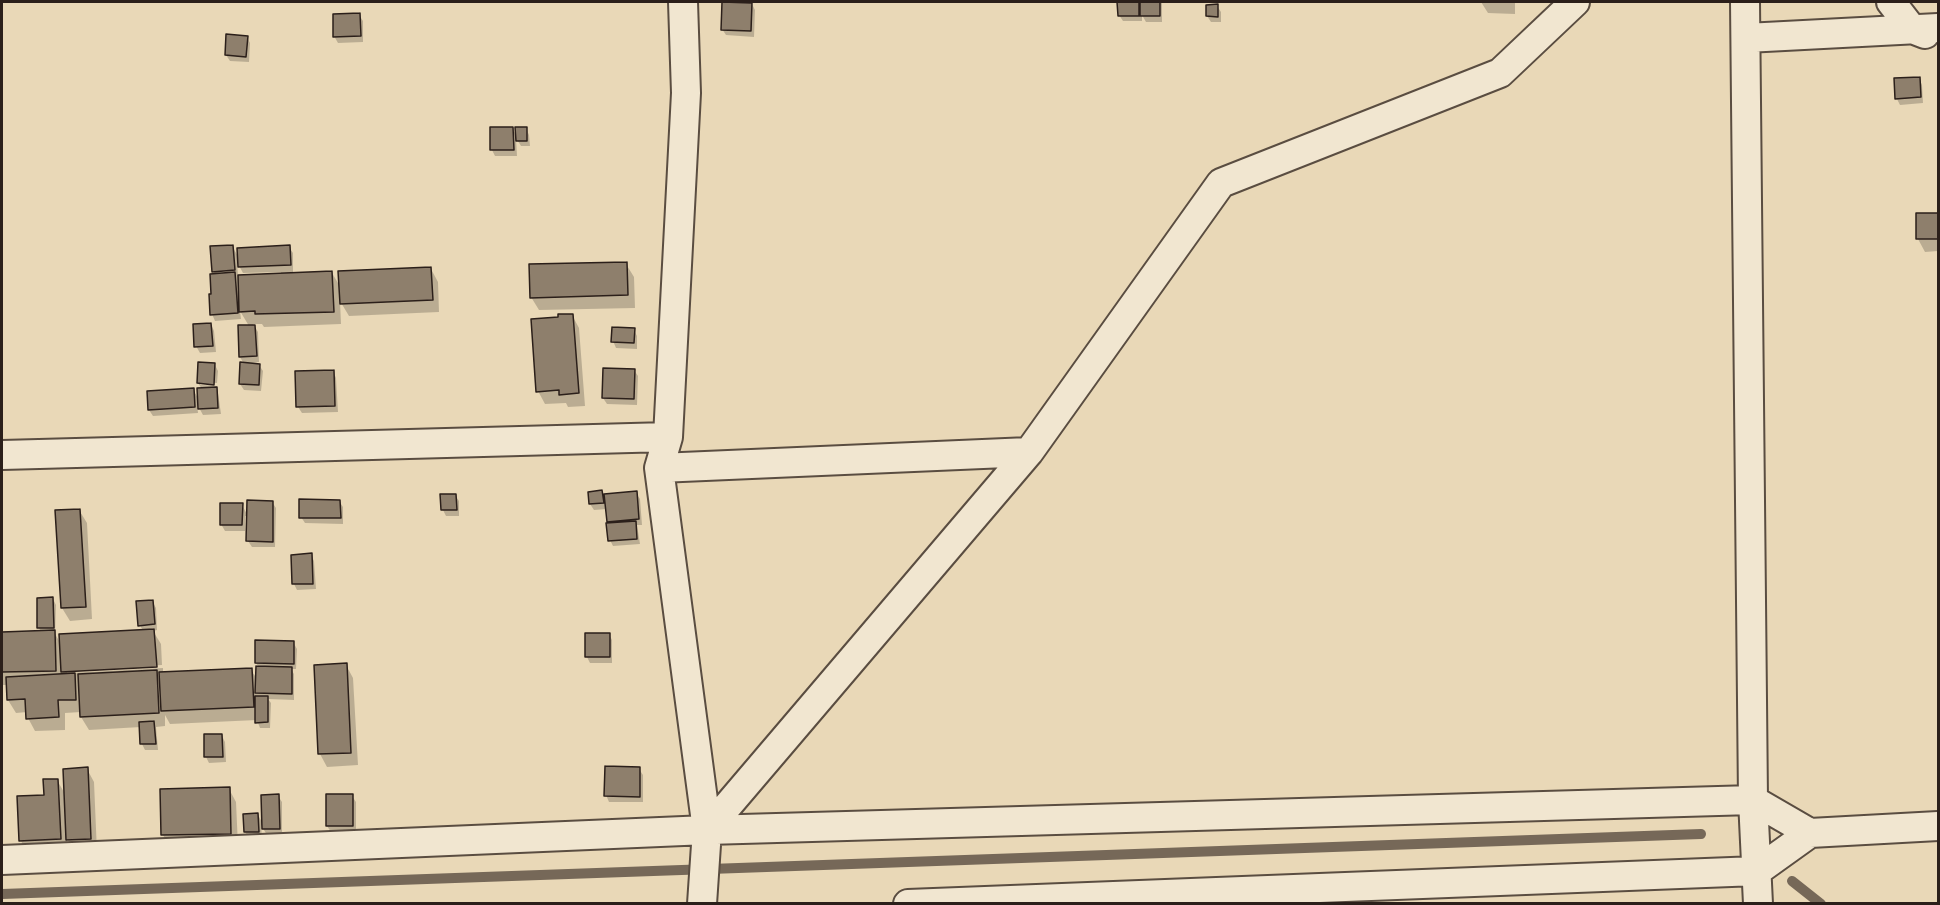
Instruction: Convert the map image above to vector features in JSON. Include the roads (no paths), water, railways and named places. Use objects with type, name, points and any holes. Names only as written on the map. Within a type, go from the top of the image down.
[{"type":"street","points":[[683,2],[686,93],[668,436],[660,468],[706,840],[703,899]]},
{"type":"street","points":[[706,840],[1029,452],[1221,183],[1500,73],[1575,2]]},
{"type":"street","points":[[1745,2],[1753,800],[1758,903]]},
{"type":"street","points":[[1891,2],[1938,39]]},
{"type":"street","points":[[1746,38],[1925,28]]},
{"type":"street","points":[[2,455],[668,436]]},
{"type":"street","points":[[660,468],[1029,452]]},
{"type":"street","points":[[2,860],[706,840],[1753,800],[1810,833]]},
{"type":"street","points":[[908,903],[1757,871],[1810,833],[1938,826]]},
{"type":"waterway","points":[[2,894],[1701,834]]},
{"type":"waterway","points":[[1792,881],[1821,904]]}]
